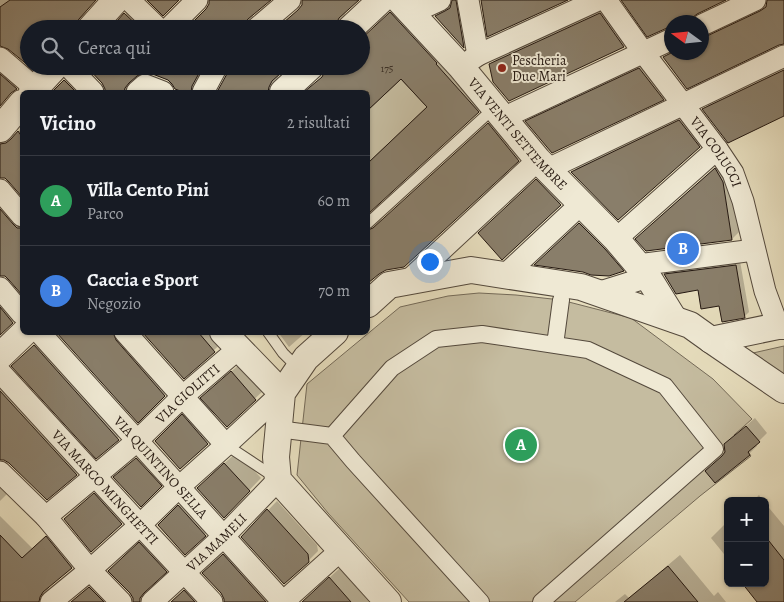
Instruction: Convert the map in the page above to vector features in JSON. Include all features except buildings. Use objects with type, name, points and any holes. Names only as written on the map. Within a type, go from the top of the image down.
[{"type":"street","points":[[98,20],[116,0]]},
{"type":"street","points":[[130,0],[150,20]]},
{"type":"street","points":[[177,20],[197,0]]},
{"type":"street","points":[[267,20],[290,0]]},
{"type":"street","points":[[360,20],[381,0]]},
{"type":"street","points":[[405,7],[440,0]]},
{"type":"street","points":[[468,0],[470,61],[598,0]]},
{"type":"street","name":"VIA COLUCCI","points":[[606,0],[733,173],[743,201],[765,291],[781,326]]},
{"type":"street","points":[[709,22],[755,0]]},
{"type":"street","name":"VIA VENTI SETTEMBRE","points":[[405,7],[470,61],[499,113],[543,164],[616,239],[643,271],[674,319]]},
{"type":"street","points":[[499,113],[664,43]]},
{"type":"street","points":[[408,282],[543,164],[682,105],[784,56]]},
{"type":"street","points":[[0,58],[20,91]]},
{"type":"street","points":[[35,90],[48,75]]},
{"type":"street","points":[[77,75],[91,90]]},
{"type":"street","points":[[204,90],[212,75]]},
{"type":"street","points":[[285,90],[301,75]]},
{"type":"street","points":[[139,90],[145,85],[158,90]]},
{"type":"street","points":[[0,129],[20,107]]},
{"type":"street","points":[[616,239],[717,149]]},
{"type":"street","points":[[0,190],[20,214]]},
{"type":"street","points":[[505,275],[581,204]]},
{"type":"street","points":[[596,293],[643,271],[754,250]]},
{"type":"street","points":[[370,302],[389,285],[471,270],[581,287],[690,325],[784,390]]},
{"type":"street","points":[[0,288],[20,312]]},
{"type":"street","points":[[555,345],[561,300]]},
{"type":"street","points":[[711,340],[781,326]]},
{"type":"street","points":[[332,436],[392,368],[436,339],[482,334],[588,350],[665,386],[715,449],[541,602]]},
{"type":"street","points":[[0,356],[23,335]]},
{"type":"street","name":"VIA QUINTINO SELLA","points":[[42,335],[283,602]]},
{"type":"street","points":[[128,335],[226,445]]},
{"type":"street","points":[[51,602],[140,525],[282,393],[306,358],[332,335]]},
{"type":"street","points":[[230,341],[282,393]]},
{"type":"street","name":"VIA GIOLITTI","points":[[46,517],[137,441],[183,396],[230,341]]},
{"type":"street","name":"VIA MARCO MINGHETTI","points":[[0,372],[212,602]]},
{"type":"street","points":[[282,393],[276,457],[278,480],[388,602]]},
{"type":"street","points":[[278,429],[332,436],[480,602]]},
{"type":"street","points":[[0,472],[46,517],[90,570],[122,602]]},
{"type":"street","name":"VIA MAMELI","points":[[152,602],[223,537],[278,480]]},
{"type":"street","points":[[283,602],[341,550]]},
{"type":"lane","points":[[370,221],[499,113]]},
{"type":"lane","points":[[270,335],[299,369]]},
{"type":"lane","points":[[226,445],[278,480]]},
{"type":"shaded area","points":[[401,79],[427,107],[370,161],[370,108]]},
{"type":"shaded area","points":[[479,293],[561,300],[631,318],[713,379],[752,419],[734,435],[751,456],[700,496],[575,602],[409,602],[328,513],[297,475],[307,384],[366,335],[370,335],[370,332],[400,307],[448,296]]},
{"type":"shaded area","points":[[784,346],[784,375],[753,353]]},
{"type":"place","name":"Pescheria Due Mari","points":[[502,68]]},
{"type":"place","name":"Caccia e Sport","points":[[683,249]]},
{"type":"place","name":"Villa Cento Pini","points":[[521,445]]}]
